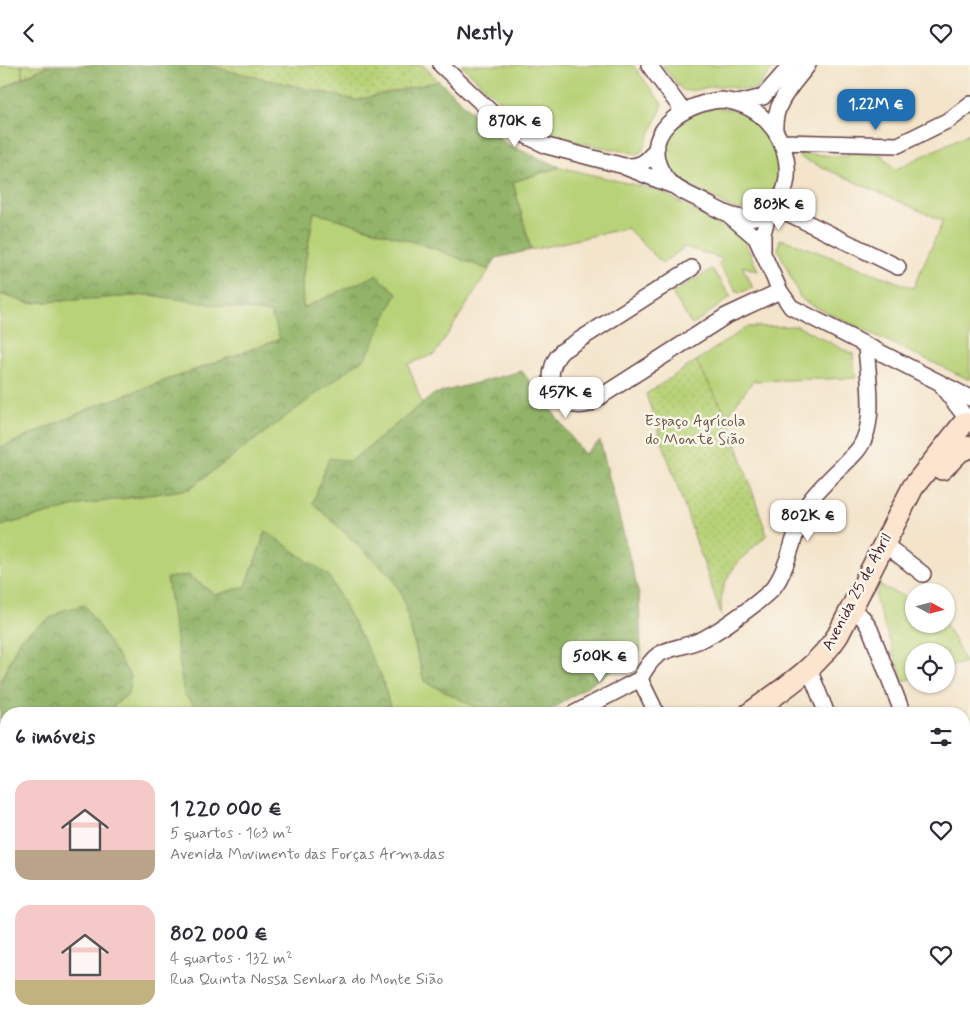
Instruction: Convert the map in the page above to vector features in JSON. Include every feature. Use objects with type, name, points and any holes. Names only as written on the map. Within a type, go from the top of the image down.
[{"type":"main road","name":"Avenida 25 de Abril","points":[[758,707],[809,669],[827,652],[913,487],[968,416]]},
{"type":"main road","name":"Avenida 25 de Abril","points":[[894,524],[933,478],[960,451],[970,447]]},
{"type":"street","points":[[441,65],[506,126],[547,146],[624,167],[675,186],[726,213],[749,231],[763,249],[780,291],[791,307],[936,382],[949,393],[968,416]]},
{"type":"street","points":[[649,65],[684,111]]},
{"type":"street","points":[[624,167],[642,164],[648,160],[665,127],[684,111],[711,101],[738,103],[764,97],[791,65]]},
{"type":"street","points":[[763,249],[763,233],[771,208],[783,190],[786,176],[786,158],[774,117],[779,104],[808,65]]},
{"type":"street","points":[[738,103],[760,114],[778,136],[898,145],[951,119],[970,104]]},
{"type":"street","points":[[656,147],[657,160],[661,170],[675,186]]},
{"type":"street","points":[[726,213],[749,217],[764,213],[771,208]]},
{"type":"street","points":[[771,208],[898,267]]},
{"type":"street","points":[[692,268],[562,351],[555,358],[550,370],[554,390],[560,398],[575,406],[589,404],[726,316],[780,291]]},
{"type":"street","points":[[586,707],[640,679],[648,665],[660,652],[707,637],[765,595],[778,582],[806,506],[813,495],[857,451],[868,433],[866,347]]},
{"type":"street","points":[[883,543],[923,574]]},
{"type":"street","points":[[850,609],[863,618],[870,629],[900,707]]},
{"type":"street","points":[[809,669],[824,707]]},
{"type":"street","points":[[640,679],[654,707]]},
{"type":"green space","points":[[0,65],[21,65],[23,77],[0,90]]},
{"type":"green space","points":[[21,65],[49,65],[23,77]]},
{"type":"green space","points":[[49,65],[205,65],[356,100],[439,81],[506,144],[560,167],[513,182],[531,250],[496,258],[489,270],[433,248],[314,212],[302,280],[303,308],[376,275],[397,293],[367,356],[189,489],[80,505],[0,526],[0,448],[98,405],[280,339],[271,313],[150,295],[29,303],[0,294],[0,90]]},
{"type":"green space","points":[[205,65],[423,65],[439,81],[356,100]]},
{"type":"green space","points":[[461,65],[633,65],[663,105],[643,150],[638,154],[594,146],[551,134],[537,127],[510,109]]},
{"type":"green space","points":[[662,65],[775,65],[757,89],[716,86],[687,91],[682,90]]},
{"type":"green space","points":[[713,108],[747,113],[760,122],[770,136],[776,152],[778,170],[776,186],[769,199],[757,208],[739,210],[727,206],[682,180],[666,165],[662,158],[673,130],[685,118]]},
{"type":"green space","points":[[970,133],[970,380],[805,302],[800,297],[778,249],[780,239],[794,243],[913,288],[943,221],[799,157],[799,153],[848,157],[848,152],[882,155],[896,169]]},
{"type":"green space","points":[[560,167],[660,191],[743,238],[758,271],[742,266],[753,288],[738,293],[718,264],[723,259],[685,247],[662,263],[627,228],[531,250],[513,182]]},
{"type":"green space","points":[[314,212],[433,248],[489,270],[435,354],[408,364],[422,404],[351,461],[313,503],[393,578],[402,595],[424,681],[473,707],[390,707],[381,675],[266,531],[246,586],[216,595],[188,575],[203,707],[112,707],[128,694],[20,638],[0,684],[0,526],[80,505],[189,489],[267,430],[376,276],[302,308],[302,280]]},
{"type":"green space","points":[[712,269],[731,297],[692,325],[672,293]]},
{"type":"green space","points":[[0,294],[29,303],[150,295],[272,313],[280,339],[98,405],[0,448]]},
{"type":"green space","points":[[797,326],[853,354],[856,378],[753,381],[727,416],[696,361],[747,327]]},
{"type":"green space","name":"Espaço Agrícola do Monte Sião","points":[[696,361],[727,416],[767,535],[739,561],[726,580],[721,603],[722,617],[646,394]]},
{"type":"green space","points":[[522,371],[584,454],[600,441],[639,595],[641,651],[556,707],[473,707],[424,681],[402,595],[393,578],[313,503],[329,458],[351,461],[434,394]]},
{"type":"green space","points":[[266,531],[329,576],[381,675],[390,707],[197,707],[184,695],[167,578],[188,575],[216,595],[246,586]]},
{"type":"green space","points":[[879,585],[905,597],[905,633],[950,633],[965,662],[955,665],[955,643],[905,643],[905,680],[903,681],[875,598]]},
{"type":"green space","points":[[85,605],[131,677],[128,694],[112,707],[0,707],[0,684],[20,638],[63,610]]}]
